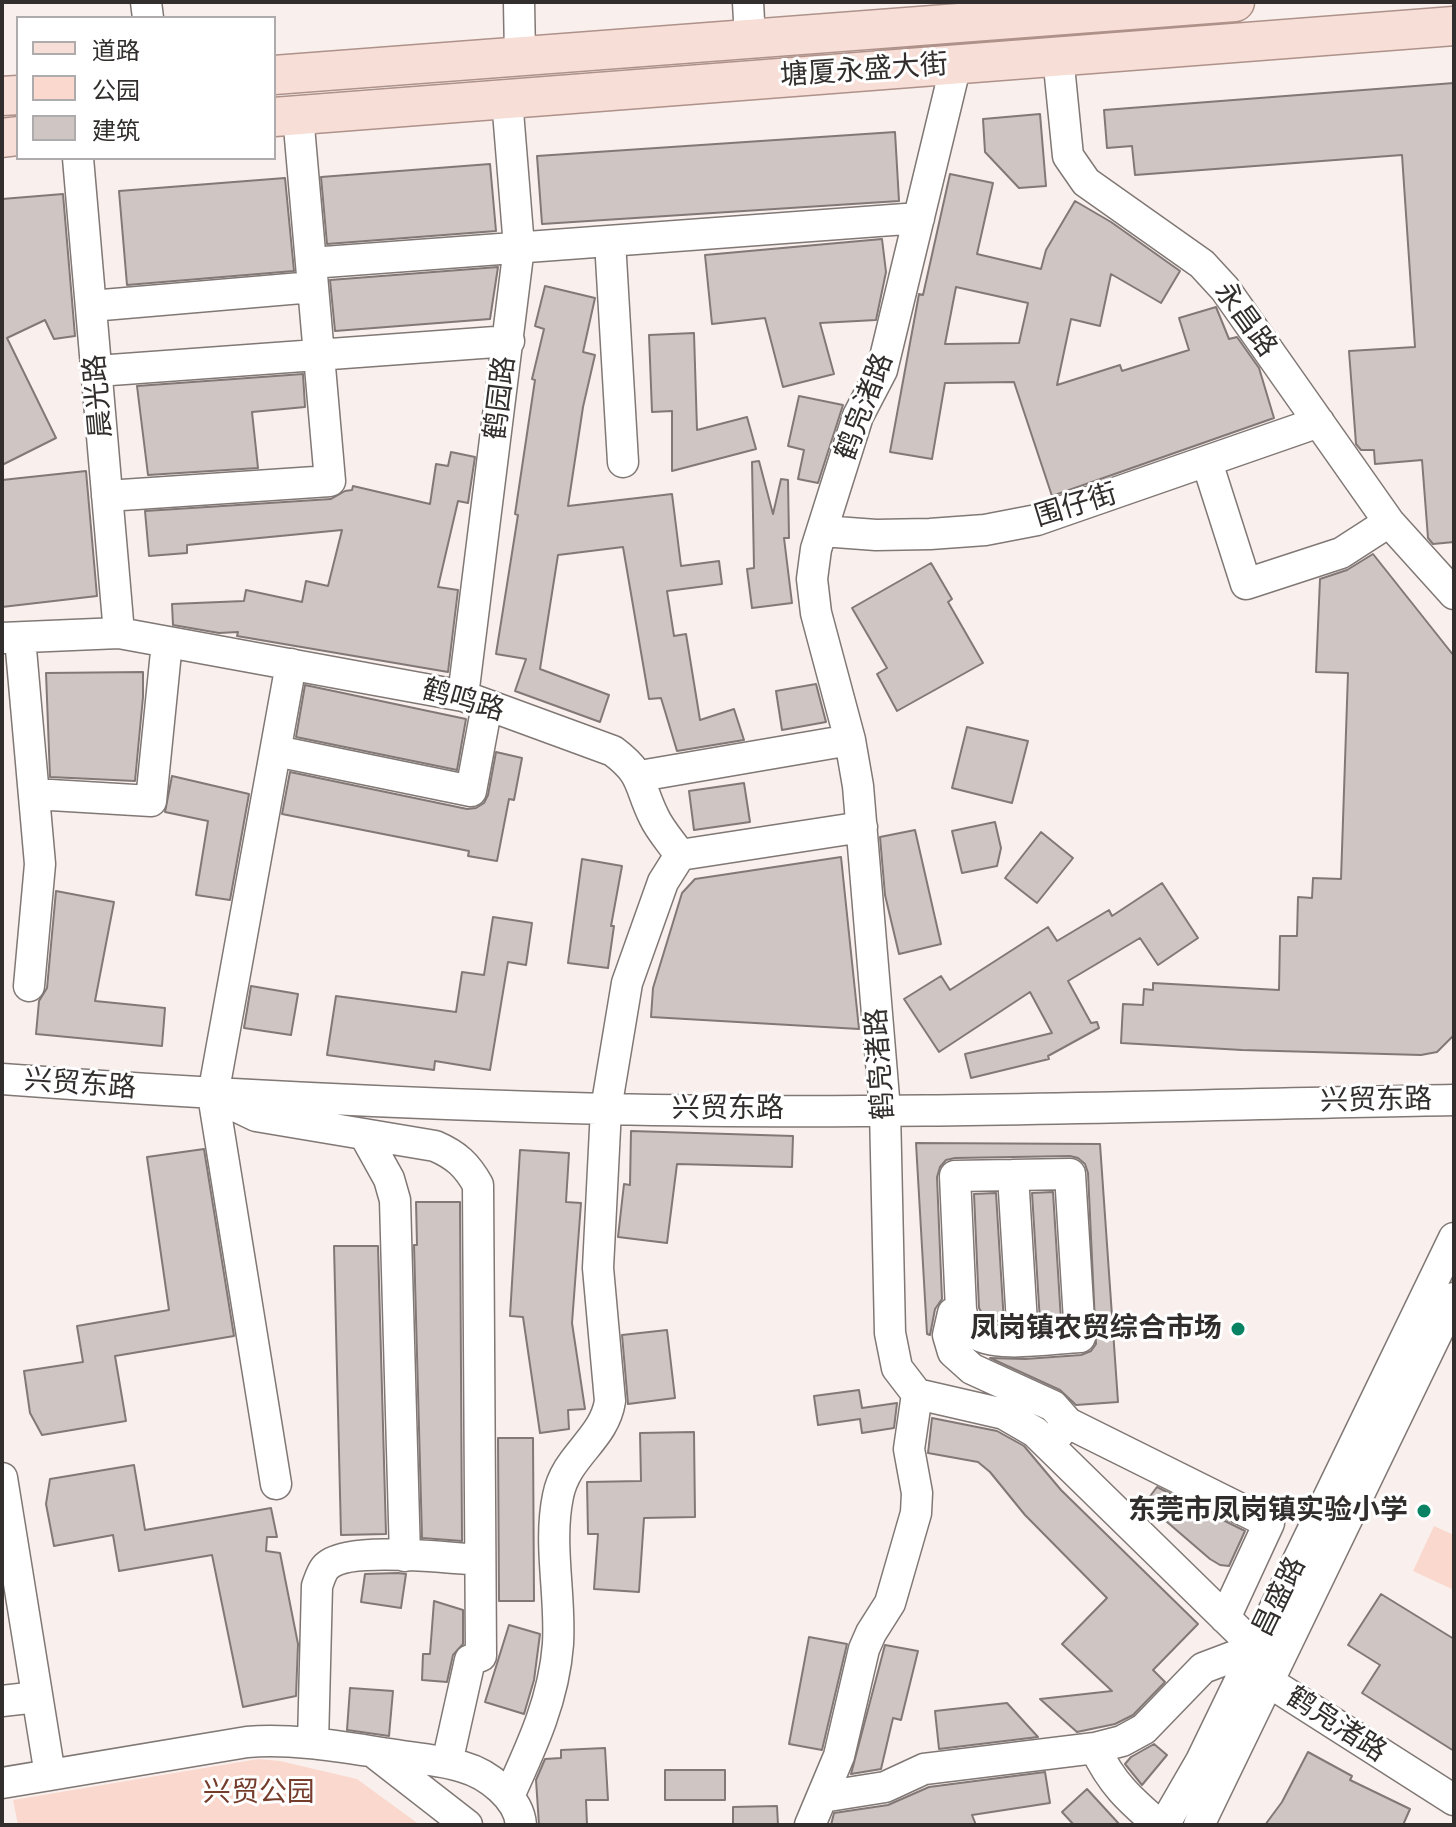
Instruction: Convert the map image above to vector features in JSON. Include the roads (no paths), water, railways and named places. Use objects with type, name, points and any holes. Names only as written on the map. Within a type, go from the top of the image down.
[{"type":"main road","name":"塘厦永盛大街","points":[[276,75],[520,56],[749,20],[1235,2]]},
{"type":"main road","name":"塘厦永盛大街","points":[[286,116],[1454,26]]},
{"type":"street","points":[[519,2],[520,56]]},
{"type":"street","name":"永昌路","points":[[1058,56],[1068,156],[1086,182],[1210,272],[1389,522],[1454,594]]},
{"type":"street","name":"鹤凫渚路","points":[[956,64],[882,370],[858,416],[822,531],[812,579],[816,613],[850,740],[858,786],[885,1110],[890,1333],[897,1368],[917,1394],[1004,1414],[1035,1432],[1058,1434],[1256,1648],[1269,1682],[1454,1800]]},
{"type":"street","name":"鹤园路","points":[[276,751],[471,791],[475,700],[519,247],[507,99]]},
{"type":"street","points":[[107,496],[330,481],[312,275],[286,116]]},
{"type":"street","name":"晨光路","points":[[78,160],[119,633]]},
{"type":"street","points":[[91,306],[519,247],[919,218]]},
{"type":"street","points":[[610,241],[623,462]]},
{"type":"street","points":[[97,371],[509,341]]},
{"type":"street","name":"围仔街","points":[[822,531],[876,535],[985,530],[1061,512],[1319,422]]},
{"type":"street","points":[[1207,462],[1246,584],[1341,553],[1389,522]]},
{"type":"street","name":"鹤鸣路","points":[[11,638],[119,633],[475,700],[613,751],[640,776]]},
{"type":"street","points":[[11,638],[34,794],[40,864],[29,986]]},
{"type":"street","points":[[34,794],[151,801],[167,642]]},
{"type":"street","points":[[276,1484],[213,1095],[291,664]]},
{"type":"street","points":[[680,855],[654,817],[640,776],[850,740]]},
{"type":"street","points":[[509,1796],[539,1730],[552,1688],[558,1643],[555,1539],[558,1493],[569,1465],[601,1429],[608,1415],[610,1401],[598,1268],[606,1109],[627,983],[663,882],[680,855],[862,827]]},
{"type":"street","name":"兴贸东路","points":[[2,1079],[213,1095],[606,1109],[885,1110],[1454,1100]]},
{"type":"street","points":[[213,1095],[256,1116],[435,1146],[454,1155],[468,1167],[478,1185],[481,1656],[470,1660],[447,1763]]},
{"type":"street","points":[[364,1134],[389,1179],[395,1200],[405,1556]]},
{"type":"street","points":[[1070,1174],[1080,1337],[993,1341],[975,1334],[964,1323],[961,1310],[955,1176],[1070,1174]]},
{"type":"street","points":[[1013,1175],[1023,1340]]},
{"type":"street","name":"昌盛路","points":[[1162,1825],[1201,1761],[1454,1238]]},
{"type":"street","name":"昌盛路","points":[[1199,1825],[1454,1298]]},
{"type":"street","points":[[961,1310],[953,1313],[948,1335],[953,1352],[972,1369],[1053,1406],[1058,1434],[1269,1523],[1225,1618]]},
{"type":"street","points":[[810,1825],[839,1756],[864,1649],[890,1603],[916,1513],[917,1493],[909,1449],[917,1394]]},
{"type":"street","points":[[2,1478],[50,1775]]},
{"type":"street","points":[[313,1743],[317,1586],[326,1567],[344,1557],[364,1554],[480,1560]]},
{"type":"street","points":[[822,1797],[885,1787],[924,1769],[1095,1748],[1122,1741],[1144,1729],[1203,1668],[1256,1648]]},
{"type":"street","points":[[2,1701],[37,1697]]},
{"type":"street","points":[[2,1783],[247,1742],[274,1740],[313,1743],[466,1767],[509,1796],[521,1817],[521,1825]]},
{"type":"street","points":[[1095,1748],[1106,1772],[1120,1790],[1162,1825]]},
{"type":"street","points":[[373,1752],[467,1825]]},
{"type":"place","name":"凤岗镇农贸综合市场","points":[[1238,1329]]},
{"type":"place","name":"东莞市凤岗镇实验小学","points":[[1424,1511]]},
{"type":"park label","name":"兴贸公园","points":[[259,1793]]}]
